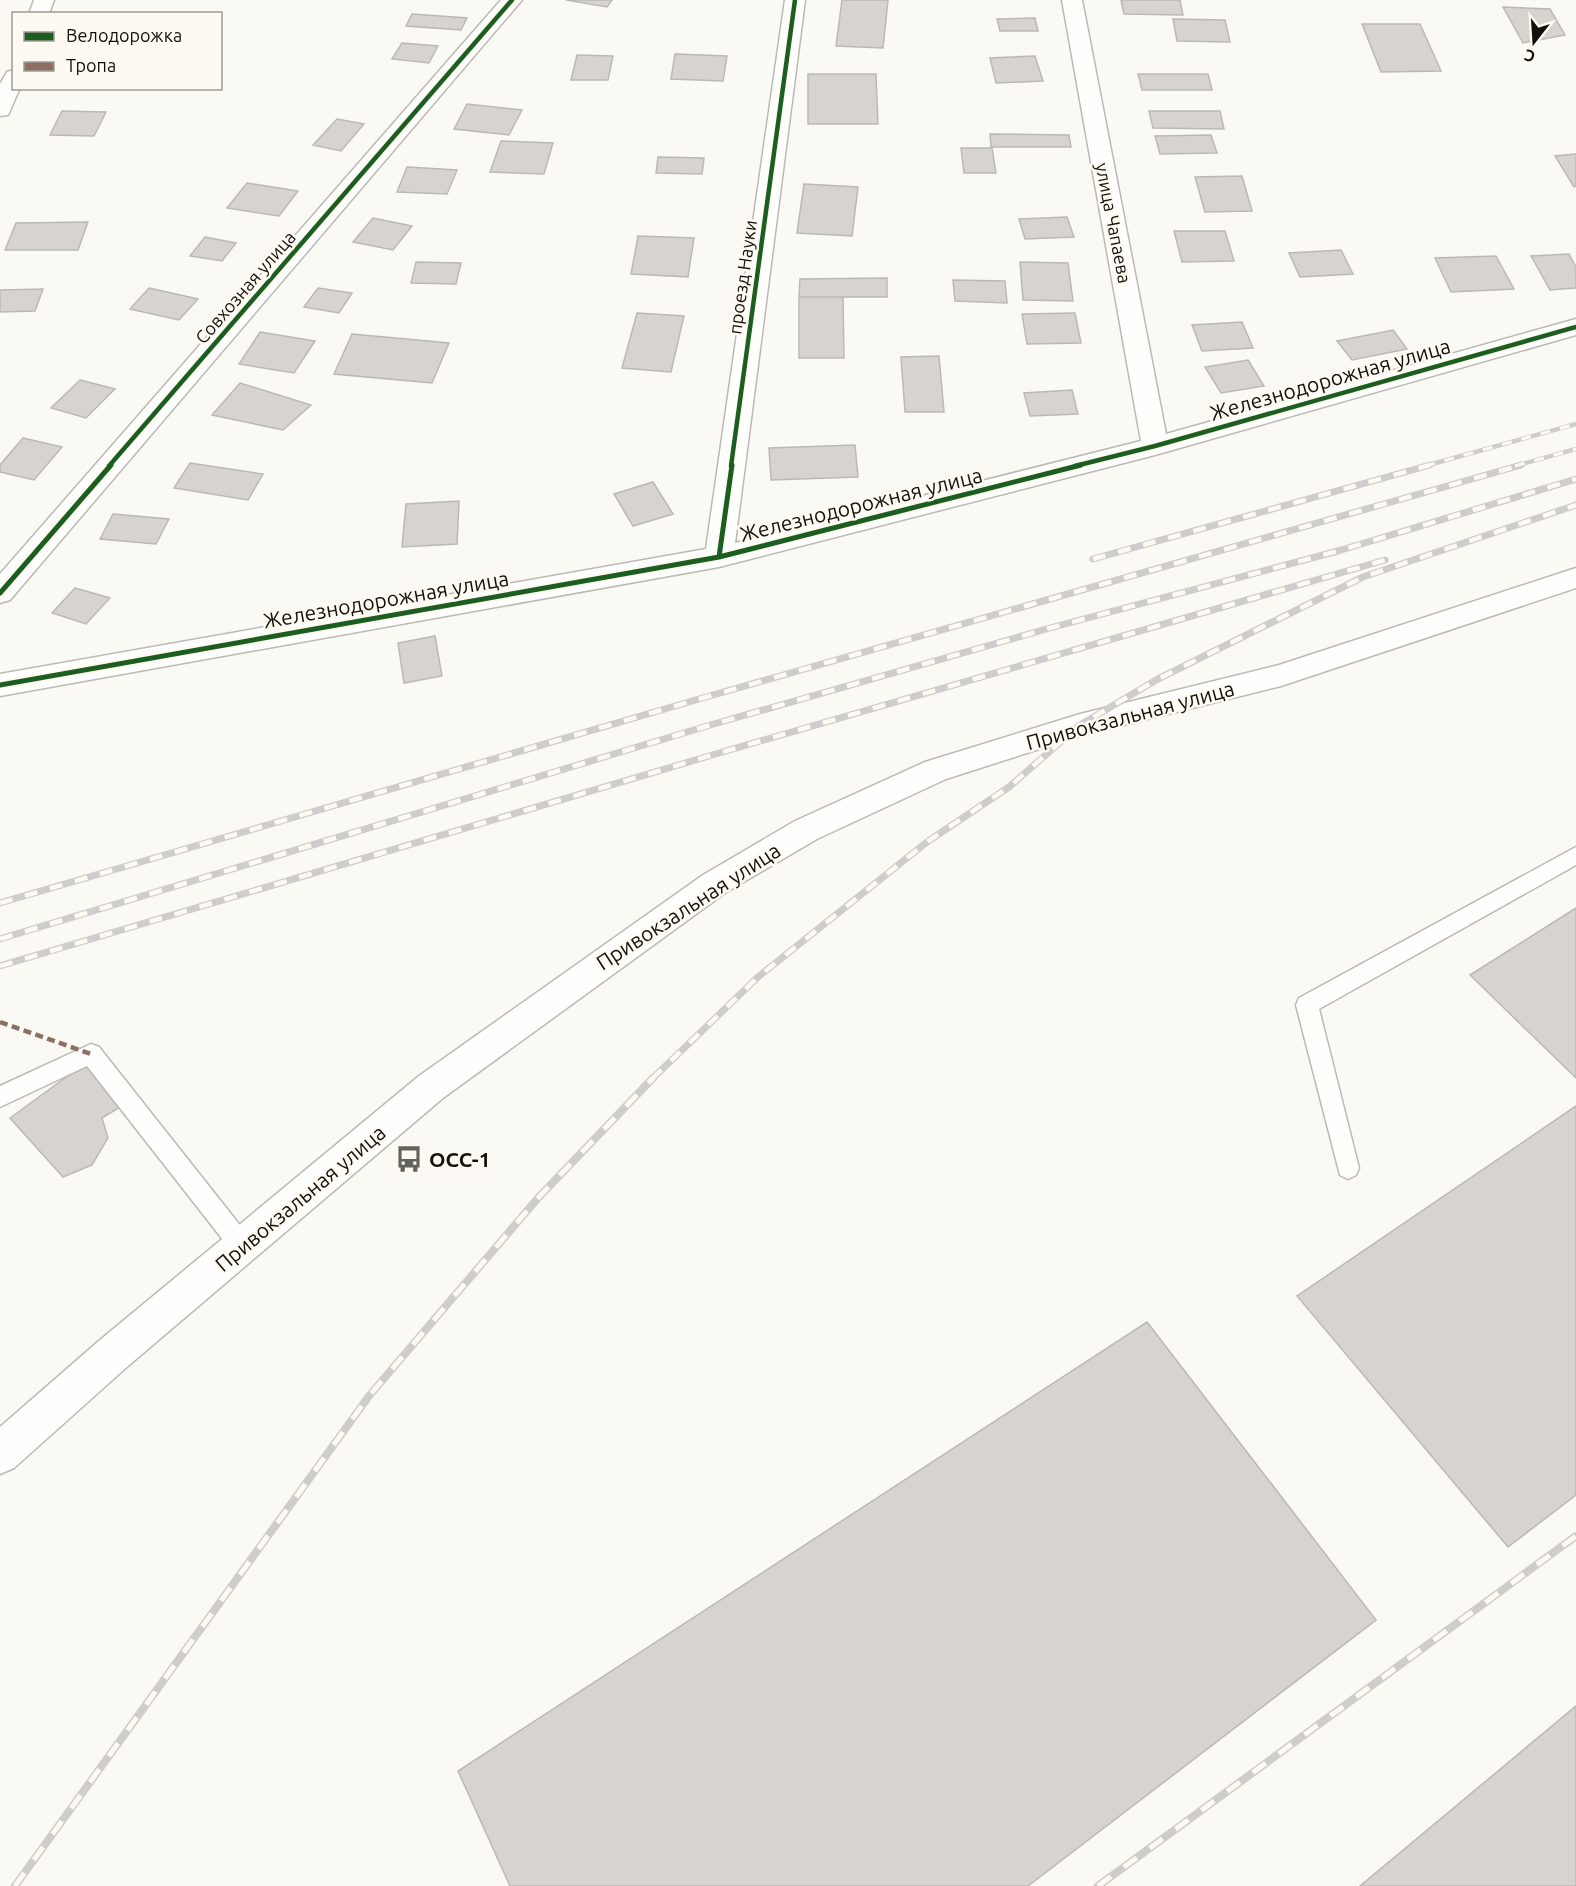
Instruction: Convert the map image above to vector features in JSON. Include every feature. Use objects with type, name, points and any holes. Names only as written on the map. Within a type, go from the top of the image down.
[{"type":"street","name":"Совхозная улица","points":[[0,593],[512,0]]},
{"type":"street","name":"проезд Науки","points":[[719,557],[795,0]]},
{"type":"street","name":"улица Чапаева","points":[[1072,0],[1155,446]]},
{"type":"street","points":[[0,110],[12,81]]},
{"type":"street","name":"Железнодорожная улица","points":[[0,685],[719,557],[1155,446],[1576,327]]},
{"type":"street","name":"Привокзальная улица","points":[[0,1454],[114,1353],[431,1087],[714,884],[806,830],[936,770],[1080,725],[1281,675],[1576,578]]},
{"type":"lane","points":[[1348,1168],[1307,1005],[1576,855]]},
{"type":"lane","points":[[0,1097],[91,1054],[242,1246]]},
{"type":"building","points":[[566,0],[612,0],[607,7]]},
{"type":"building","points":[[842,0],[888,0],[883,48],[836,46]]},
{"type":"building","points":[[1121,0],[1180,0],[1183,15],[1124,14]]},
{"type":"building","points":[[1503,7],[1550,9],[1565,35],[1523,43]]},
{"type":"building","points":[[412,14],[467,18],[461,30],[406,26]]},
{"type":"building","points":[[1035,18],[1038,31],[1000,31],[997,19]]},
{"type":"building","points":[[1173,19],[1225,20],[1230,42],[1177,41]]},
{"type":"building","points":[[1362,24],[1420,24],[1441,71],[1381,72]]},
{"type":"building","points":[[402,43],[438,46],[429,63],[392,59]]},
{"type":"building","points":[[675,54],[727,56],[723,81],[671,79]]},
{"type":"building","points":[[577,55],[613,56],[608,80],[571,80]]},
{"type":"building","points":[[1035,56],[1043,81],[996,83],[990,58]]},
{"type":"building","points":[[808,74],[876,74],[878,124],[808,124]]},
{"type":"building","points":[[1138,74],[1208,74],[1212,90],[1142,90]]},
{"type":"building","points":[[467,104],[522,110],[509,135],[454,129]]},
{"type":"building","points":[[62,111],[106,112],[94,136],[50,135]]},
{"type":"building","points":[[1149,111],[1220,111],[1224,129],[1153,128]]},
{"type":"building","points":[[337,119],[364,124],[341,151],[313,145]]},
{"type":"building","points":[[990,134],[1069,135],[1071,147],[991,147]]},
{"type":"building","points":[[1211,135],[1217,153],[1160,154],[1155,136]]},
{"type":"building","points":[[501,141],[553,143],[544,174],[490,172]]},
{"type":"building","points":[[961,148],[992,148],[996,173],[964,173]]},
{"type":"building","points":[[1576,154],[1576,186],[1574,187],[1555,156]]},
{"type":"building","points":[[658,157],[704,158],[702,174],[656,173]]},
{"type":"building","points":[[407,167],[457,170],[447,194],[397,192]]},
{"type":"building","points":[[1242,176],[1252,211],[1205,212],[1195,177]]},
{"type":"building","points":[[247,183],[298,191],[279,216],[227,208]]},
{"type":"building","points":[[804,184],[858,187],[852,236],[797,233]]},
{"type":"building","points":[[1067,217],[1074,237],[1025,239],[1019,219]]},
{"type":"building","points":[[373,218],[412,226],[393,250],[353,242]]},
{"type":"building","points":[[88,222],[78,250],[5,250],[16,223]]},
{"type":"building","points":[[1174,231],[1225,231],[1234,261],[1182,262]]},
{"type":"building","points":[[638,236],[694,238],[688,277],[631,274]]},
{"type":"building","points":[[205,237],[236,243],[222,261],[190,256]]},
{"type":"building","points":[[1341,250],[1353,274],[1300,277],[1289,253]]},
{"type":"building","points":[[1569,254],[1576,267],[1576,288],[1550,290],[1531,256]]},
{"type":"building","points":[[1496,256],[1514,289],[1451,292],[1435,258]]},
{"type":"building","points":[[416,262],[461,263],[456,284],[411,283]]},
{"type":"building","points":[[1020,262],[1068,263],[1073,301],[1023,300]]},
{"type":"building","points":[[887,278],[887,297],[799,297],[800,279]]},
{"type":"building","points":[[953,280],[1005,281],[1007,303],[955,301]]},
{"type":"building","points":[[149,288],[198,299],[179,320],[130,309]]},
{"type":"building","points":[[318,288],[352,293],[339,313],[304,307]]},
{"type":"building","points":[[43,289],[35,311],[0,312],[0,290]]},
{"type":"building","points":[[799,297],[843,297],[844,358],[799,358]]},
{"type":"building","points":[[637,313],[684,316],[671,372],[622,368]]},
{"type":"building","points":[[1075,313],[1081,343],[1027,344],[1022,314]]},
{"type":"building","points":[[1242,322],[1253,348],[1202,351],[1192,325]]},
{"type":"building","points":[[1393,330],[1407,349],[1352,360],[1337,341]]},
{"type":"building","points":[[260,332],[315,341],[294,373],[239,364]]},
{"type":"building","points":[[352,334],[449,343],[432,383],[334,374]]},
{"type":"building","points":[[939,356],[944,412],[905,412],[901,357]]},
{"type":"building","points":[[1248,360],[1264,386],[1221,393],[1205,367]]},
{"type":"building","points":[[80,380],[115,389],[86,418],[51,408]]},
{"type":"building","points":[[240,383],[311,405],[283,430],[212,415]]},
{"type":"building","points":[[1072,390],[1078,414],[1030,416],[1024,393]]},
{"type":"building","points":[[23,438],[62,447],[34,480],[0,472],[0,465]]},
{"type":"building","points":[[855,445],[858,477],[771,480],[769,448]]},
{"type":"building","points":[[190,463],[263,474],[248,500],[174,488]]},
{"type":"building","points":[[653,482],[673,514],[633,526],[614,494]]},
{"type":"building","points":[[459,501],[457,544],[402,547],[406,504]]},
{"type":"building","points":[[113,514],[169,519],[156,544],[100,539]]},
{"type":"building","points":[[75,588],[110,598],[86,624],[52,613]]},
{"type":"building","points":[[435,636],[442,676],[404,683],[398,643]]},
{"type":"building","points":[[1576,908],[1576,1078],[1470,975]]},
{"type":"building","points":[[87,1062],[128,1102],[102,1118],[108,1138],[92,1165],[63,1177],[10,1118]]},
{"type":"building","points":[[1576,1106],[1576,1495],[1508,1547],[1297,1296]]},
{"type":"building","points":[[1147,1322],[1376,1620],[1028,1886],[510,1886],[458,1771]]},
{"type":"building","points":[[1576,1706],[1576,1886],[1360,1886]]},
{"type":"railway","points":[[1425,466],[1576,424]]},
{"type":"railway","points":[[1515,466],[1576,449]]},
{"type":"railway","points":[[1093,559],[1430,465]]},
{"type":"railway","points":[[0,903],[699,699],[1521,465]]},
{"type":"railway","points":[[0,939],[707,726],[1050,628],[1338,551],[1576,479]]},
{"type":"railway","points":[[653,1078],[758,977],[927,842],[1009,787],[1080,725],[1158,679],[1363,577],[1576,505]]},
{"type":"railway","points":[[0,966],[719,753],[1385,560]]},
{"type":"railway","points":[[15,1886],[369,1396],[538,1198],[653,1078]]},
{"type":"railway","points":[[1098,1886],[1576,1536]]},
{"type":"marked path","points":[[0,1022],[91,1054]]},
{"type":"cycle path","points":[[0,593],[512,0]]},
{"type":"cycle path","points":[[719,557],[795,0]]},
{"type":"cycle path","points":[[0,685],[719,557],[1155,446],[1576,327]]},
{"type":"place","name":"ОСС-1","points":[[409,1159]]}]
